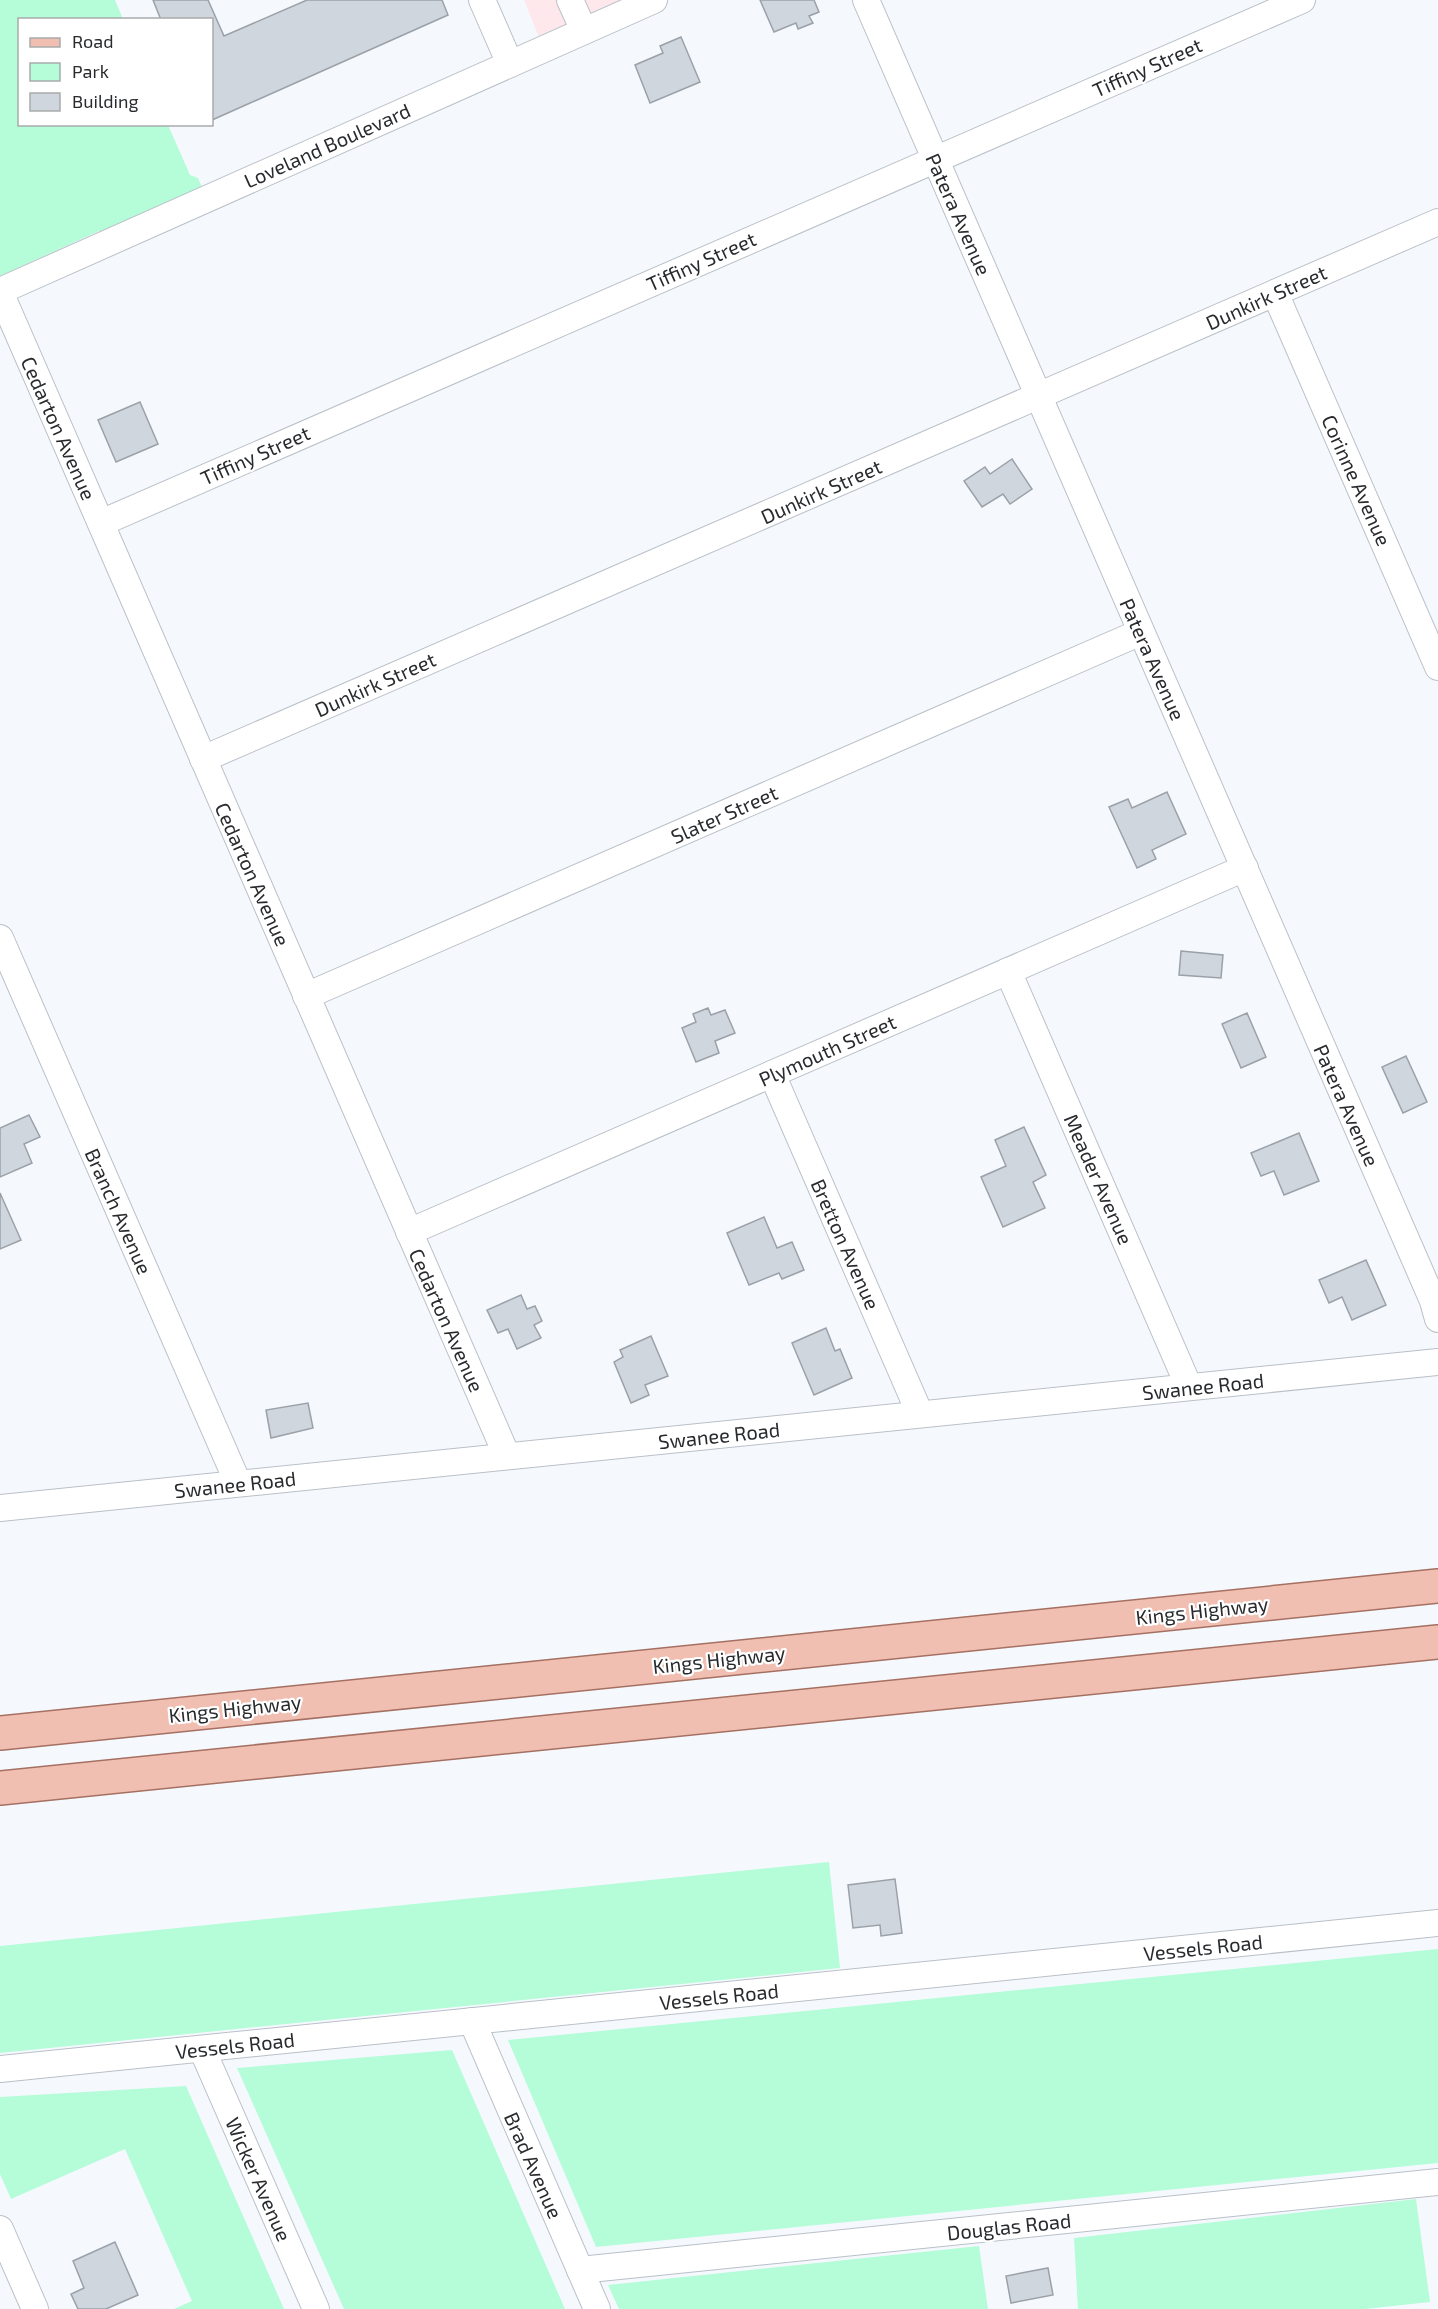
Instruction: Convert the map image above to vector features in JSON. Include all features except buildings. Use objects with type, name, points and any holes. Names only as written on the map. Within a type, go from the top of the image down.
[{"type":"main road","name":"Kings Highway","points":[[0,1733],[1438,1586]]},
{"type":"main road","points":[[0,1788],[1438,1642]]},
{"type":"street","points":[[482,0],[510,64]]},
{"type":"street","points":[[570,0],[584,31]]},
{"type":"street","name":"Loveland Boulevard","points":[[0,291],[654,0]]},
{"type":"street","name":"Patera Avenue","points":[[866,0],[1433,1301],[1438,1320]]},
{"type":"street","name":"Tiffiny Street","points":[[100,523],[1302,0]]},
{"type":"street","name":"Dunkirk Street","points":[[203,759],[1438,222]]},
{"type":"street","name":"Cedarton Avenue","points":[[0,291],[507,1456]]},
{"type":"street","name":"Corinne Avenue","points":[[1275,293],[1438,667]]},
{"type":"street","name":"Slater Street","points":[[306,996],[1142,632]]},
{"type":"street","name":"Plymouth Street","points":[[409,1232],[1245,868]]},
{"type":"street","name":"Branch Avenue","points":[[0,938],[238,1483]]},
{"type":"street","name":"Meader Avenue","points":[[1008,971],[1189,1387]]},
{"type":"street","name":"Bretton Avenue","points":[[772,1074],[920,1414]]},
{"type":"street","name":"Swanee Road","points":[[0,1508],[1438,1362]]},
{"type":"street","name":"Vessels Road","points":[[0,2069],[1438,1923]]},
{"type":"street","name":"Brad Avenue","points":[[472,2021],[597,2309]]},
{"type":"street","name":"Wicker Avenue","points":[[202,2049],[316,2309]]},
{"type":"street","name":"Douglas Road","points":[[580,2270],[1438,2182]]},
{"type":"street","points":[[0,2229],[35,2309]]},
{"type":"shaded area","points":[[524,0],[629,0],[540,40]]},
{"type":"green space","points":[[0,0],[115,0],[123,18],[18,18],[18,126],[168,126],[190,175],[198,178],[203,190],[101,235],[99,231],[0,276]]},
{"type":"green space","points":[[829,1862],[840,1968],[0,2053],[0,1946]]},
{"type":"green space","points":[[1438,1949],[1438,2163],[596,2247],[508,2040]]},
{"type":"green space","points":[[452,2050],[565,2309],[344,2309],[237,2068]]},
{"type":"green space","points":[[186,2086],[284,2309],[174,2309],[192,2301],[125,2149],[11,2199],[0,2174],[0,2097]]},
{"type":"green space","points":[[1416,2199],[1430,2302],[1365,2309],[1078,2309],[1074,2238]]},
{"type":"green space","points":[[979,2246],[988,2309],[619,2309],[608,2285]]}]
